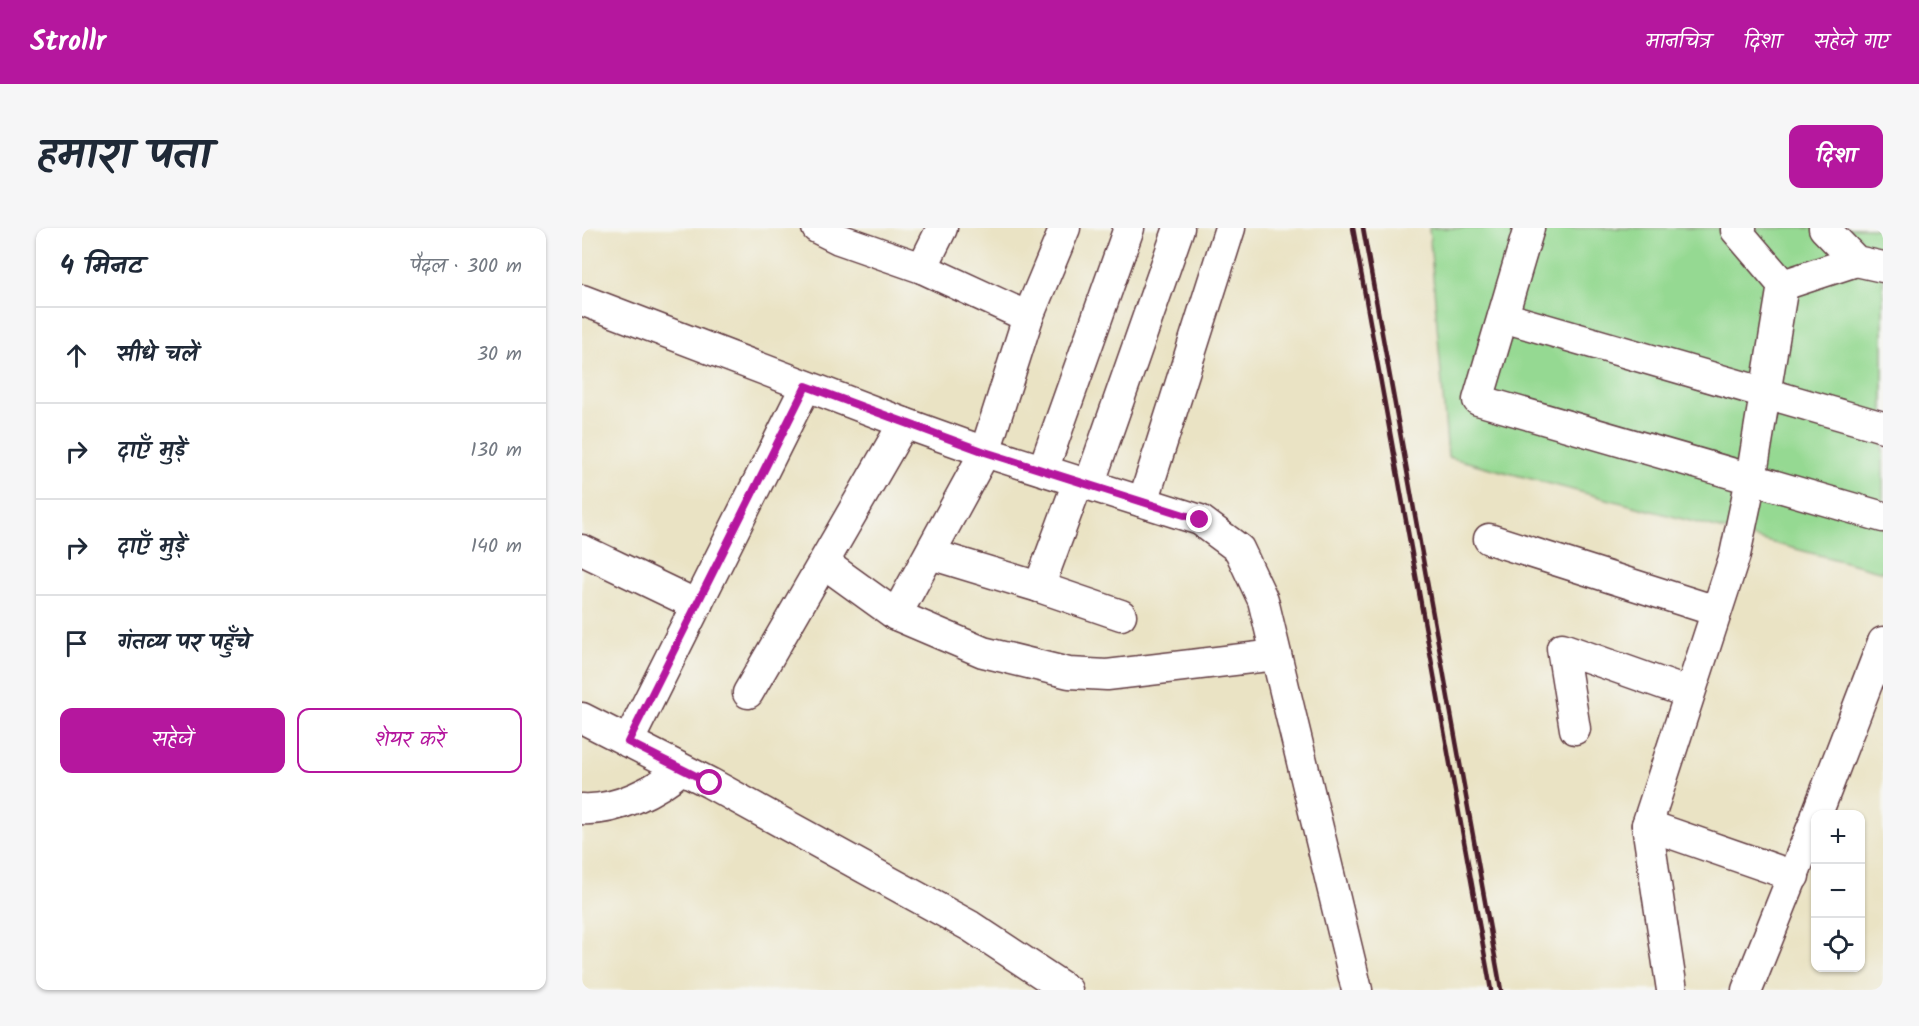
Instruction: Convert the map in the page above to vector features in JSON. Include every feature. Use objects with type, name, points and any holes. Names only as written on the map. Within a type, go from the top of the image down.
[{"type":"street","points":[[922,268],[942,228]]},
{"type":"street","points":[[896,615],[985,452],[1028,317],[1065,228]]},
{"type":"street","points":[[1043,470],[1129,228]]},
{"type":"street","points":[[1040,586],[1084,483],[1179,228]]},
{"type":"street","points":[[1143,502],[1230,228]]},
{"type":"street","points":[[1529,228],[1478,400],[1883,517]]},
{"type":"street","points":[[1824,228],[1869,264]]},
{"type":"street","points":[[1672,990],[1647,825],[1735,555],[1751,478],[1783,285],[1735,229]]},
{"type":"street","points":[[833,232],[922,268],[1028,317]]},
{"type":"street","points":[[1783,285],[1869,264]]},
{"type":"street","points":[[582,300],[985,452],[1200,520],[1239,549],[1263,600],[1357,990]]},
{"type":"street","points":[[1503,317],[1883,427]]},
{"type":"street","points":[[628,742],[806,386]]},
{"type":"street","points":[[748,693],[904,423]]},
{"type":"street","points":[[1490,539],[1716,611]]},
{"type":"street","points":[[582,550],[697,604]]},
{"type":"street","points":[[930,554],[1040,586],[1121,615]]},
{"type":"street","points":[[824,563],[896,615],[983,652],[1069,673],[1107,675],[1276,654]]},
{"type":"street","points":[[1818,810],[1883,642]]},
{"type":"street","points":[[1575,729],[1562,648],[1689,693]]},
{"type":"street","points":[[582,718],[681,769],[970,926],[1052,986]]},
{"type":"street","points":[[582,809],[611,806],[633,798],[670,779],[681,769]]},
{"type":"street","points":[[1647,825],[1794,876]]},
{"type":"street","points":[[1747,990],[1811,830]]},
{"type":"green space","points":[[1429,228],[1883,228],[1883,572],[1448,457]]},
{"type":"railway","points":[[1353,228],[1491,990]]},
{"type":"railway","points":[[1363,228],[1501,990]]},
{"type":"route","points":[[710,783],[628,742],[806,386],[985,452],[1200,520]]}]
